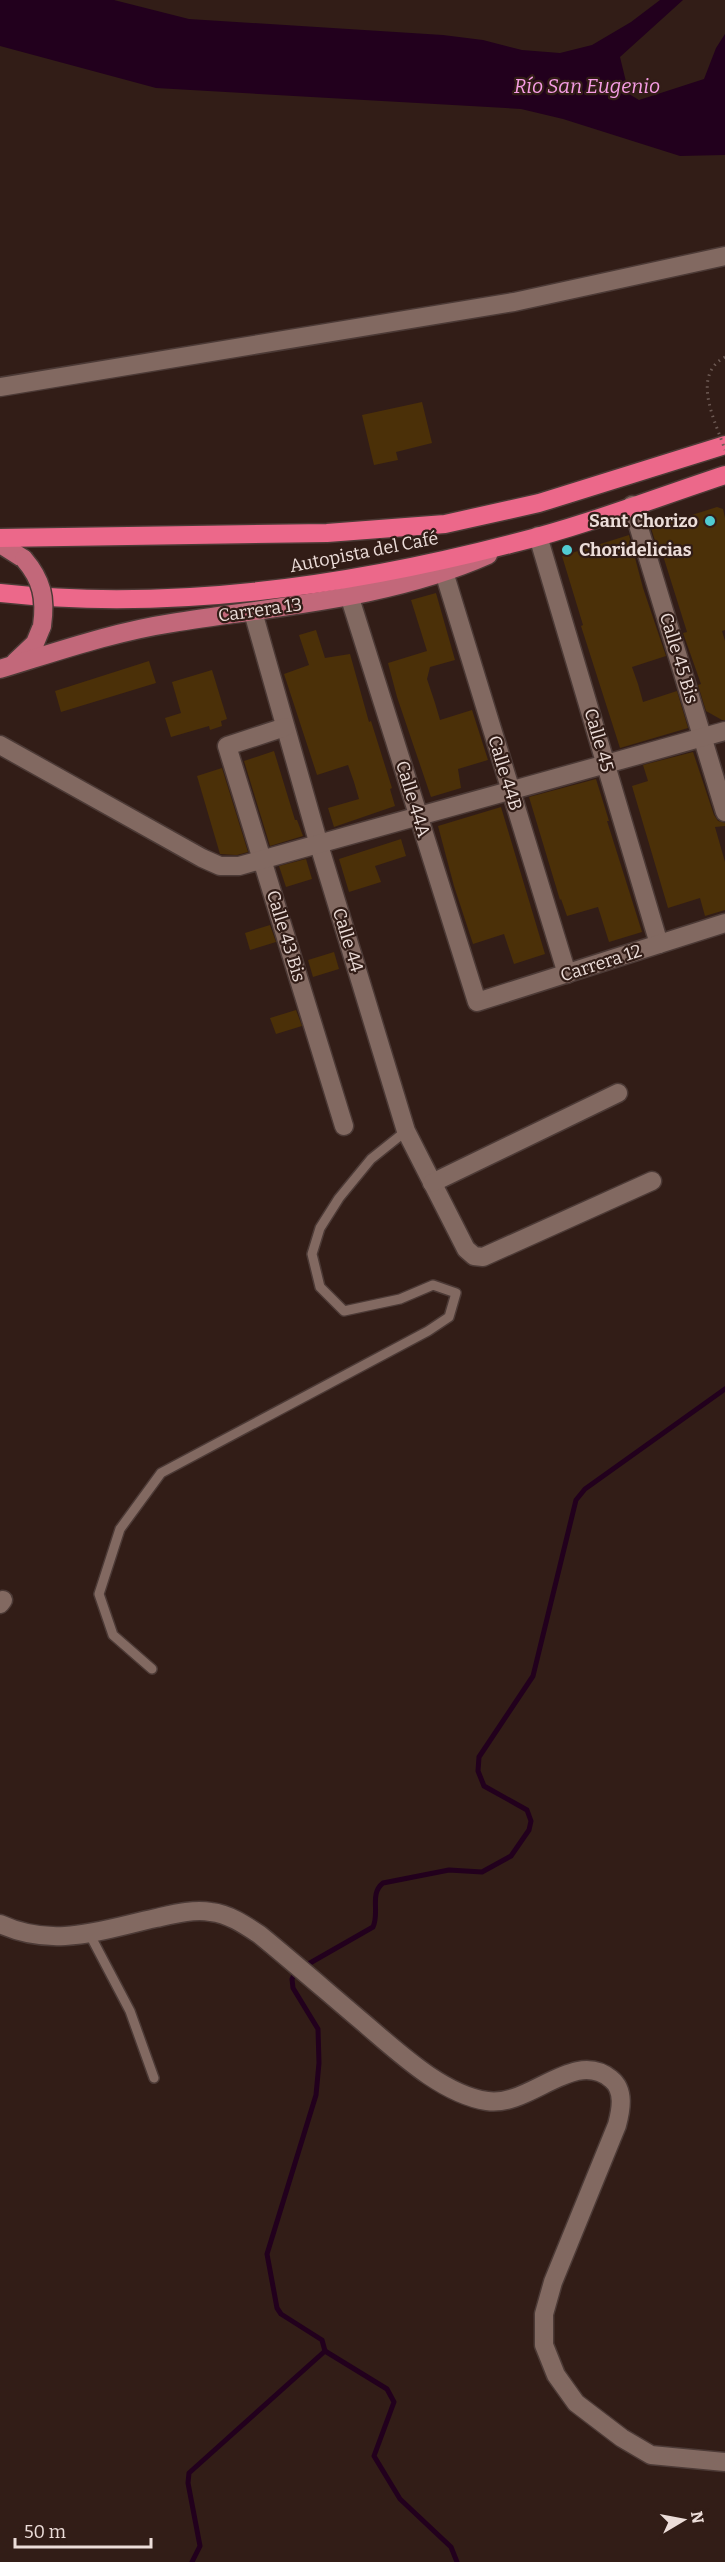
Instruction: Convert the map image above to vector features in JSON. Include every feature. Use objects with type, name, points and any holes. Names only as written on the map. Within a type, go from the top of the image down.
[{"type":"highway","name":"Autopista del Café","points":[[0,538],[327,533],[445,524],[539,503],[725,448]]},
{"type":"highway","name":"Autopista del Café","points":[[0,593],[68,598],[111,598],[241,593],[294,588],[518,542],[724,477]]},
{"type":"main road","name":"Carrera 13","points":[[3,668],[127,632],[169,623],[253,612],[349,595],[444,572],[518,542]]},
{"type":"main road","points":[[0,544],[24,559],[36,573],[43,590],[45,608],[42,626],[34,643],[22,657],[3,668]]},
{"type":"street","points":[[0,387],[514,302],[725,256]]},
{"type":"street","name":"Calle 45 Bis","points":[[632,505],[725,812]]},
{"type":"street","name":"Calle 45","points":[[538,536],[659,944]]},
{"type":"street","name":"Calle 44B","points":[[444,572],[567,974]]},
{"type":"street","name":"Calle 44A","points":[[349,595],[477,1002]]},
{"type":"street","name":"Calle 44","points":[[253,612],[319,845],[406,1131],[466,1249],[474,1256],[483,1257],[652,1181]]},
{"type":"street","name":"Calle 43 Bis","points":[[285,727],[227,746],[344,1126]]},
{"type":"street","points":[[0,745],[202,858],[220,866],[239,866],[725,731]]},
{"type":"street","name":"Carrera 12","points":[[477,1002],[725,923]]},
{"type":"street","points":[[432,1183],[618,1094]]},
{"type":"street","points":[[0,1924],[18,1932],[52,1938],[89,1933],[181,1912],[211,1912],[238,1920],[411,2061],[442,2084],[468,2097],[490,2102],[516,2098],[584,2068],[600,2071],[613,2080],[621,2095],[621,2110],[553,2282],[544,2314],[544,2345],[556,2375],[576,2403],[622,2438],[651,2455],[725,2462]]},
{"type":"lane","points":[[152,1669],[113,1635],[99,1594],[120,1529],[161,1473],[418,1337],[449,1317],[456,1293],[434,1284],[400,1299],[344,1311],[320,1287],[312,1254],[320,1228],[339,1198],[371,1159],[406,1131]]},
{"type":"lane","points":[[89,1933],[130,2011],[154,2078]]},
{"type":"path","points":[[725,357],[713,366],[706,388],[725,448]]},
{"type":"water","name":"Río San Eugenio","points":[[0,0],[114,0],[189,19],[443,35],[483,40],[522,50],[560,53],[592,45],[631,22],[660,0],[683,0],[620,57],[629,94],[639,100],[704,79],[716,48],[725,34],[725,155],[680,156],[563,119],[521,109],[156,88],[0,46]]},
{"type":"building","points":[[422,402],[432,443],[396,452],[398,460],[374,465],[362,415]]},
{"type":"building","points":[[717,507],[723,509],[725,518],[725,630],[722,631],[725,641],[725,720],[706,711],[698,685],[701,684],[683,633],[687,632],[660,546],[657,547],[651,528]]},
{"type":"building","points":[[629,535],[643,588],[666,656],[632,667],[643,702],[677,691],[688,728],[620,748],[581,626],[583,625],[562,556]]},
{"type":"building","points":[[436,593],[455,660],[430,667],[427,679],[440,720],[472,710],[488,760],[458,769],[461,788],[431,797],[397,697],[388,663],[427,651],[411,600]]},
{"type":"building","points":[[316,630],[325,658],[350,654],[369,722],[371,721],[392,788],[390,789],[395,806],[334,827],[328,808],[359,799],[354,782],[348,765],[317,775],[284,674],[309,665],[299,635]]},
{"type":"building","points":[[149,661],[156,683],[61,712],[55,691]]},
{"type":"building","points":[[212,670],[227,719],[221,721],[222,726],[210,730],[209,726],[171,737],[165,718],[181,713],[172,682]]},
{"type":"building","points":[[274,751],[295,820],[303,836],[270,846],[244,761]]},
{"type":"building","points":[[693,752],[714,815],[718,821],[725,823],[725,826],[715,827],[725,862],[725,910],[705,916],[700,898],[668,908],[632,786],[648,781],[643,765]]},
{"type":"building","points":[[222,768],[248,852],[237,855],[220,854],[197,776]]},
{"type":"building","points":[[596,779],[642,932],[609,942],[598,907],[567,916],[560,900],[529,797]]},
{"type":"building","points":[[501,807],[545,954],[514,964],[504,934],[473,944],[438,826]]},
{"type":"building","points":[[401,839],[406,856],[375,866],[381,882],[349,892],[339,859]]},
{"type":"building","points":[[306,859],[312,879],[286,887],[279,866]]},
{"type":"building","points":[[270,925],[276,942],[250,950],[245,933]]},
{"type":"building","points":[[334,952],[339,969],[313,977],[308,960]]},
{"type":"building","points":[[296,1010],[302,1026],[276,1034],[270,1018]]},
{"type":"waterway","points":[[192,2562],[200,2546],[188,2483],[189,2473],[325,2351],[322,2340],[281,2314],[277,2308],[267,2254],[316,2095],[319,2063],[318,2029],[293,1988],[292,1979],[296,1971],[373,1927],[377,1892],[383,1883],[449,1870],[482,1872],[511,1856],[529,1830],[531,1821],[527,1810],[484,1786],[478,1771],[479,1757],[533,1676],[576,1500],[585,1489],[725,1389]]},
{"type":"waterway","points":[[325,2351],[387,2389],[394,2402],[374,2456],[400,2499],[451,2547],[457,2562]]},
{"type":"place","name":"Sant Chorizo","points":[[710,521]]},
{"type":"place","name":"Choridelicias","points":[[567,550]]}]
